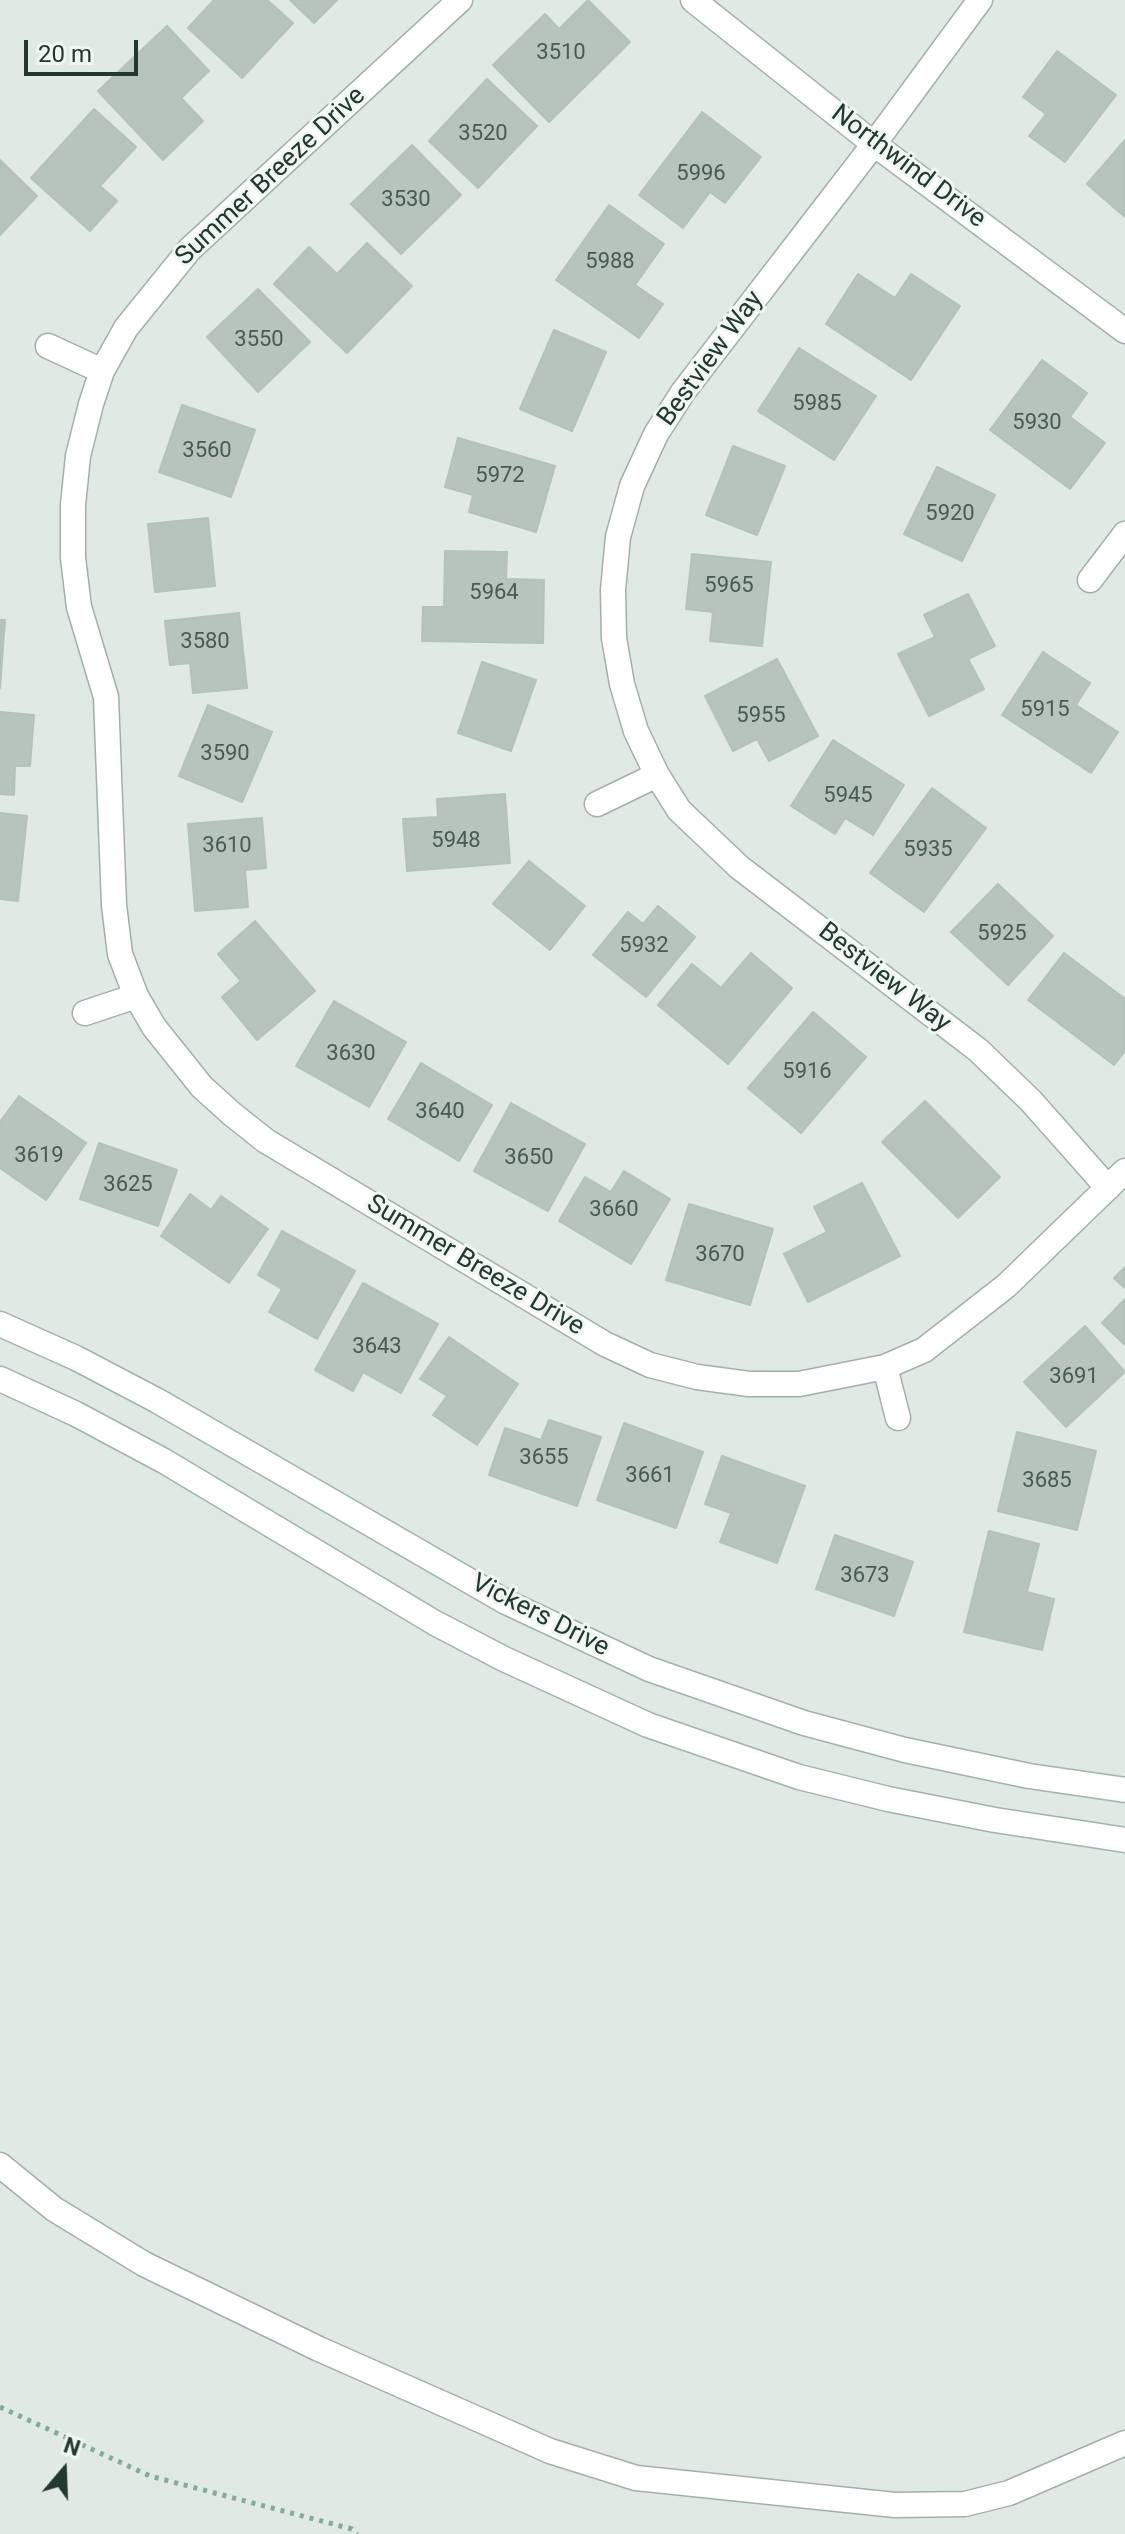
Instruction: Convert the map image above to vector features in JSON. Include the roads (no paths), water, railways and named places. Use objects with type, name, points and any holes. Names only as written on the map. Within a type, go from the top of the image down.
[{"type":"street","name":"Summer Breeze Drive","points":[[460,0],[190,249],[126,328],[102,371],[91,404],[78,456],[73,505],[73,558],[79,607],[106,697],[114,905],[120,954],[136,996],[175,1056],[202,1087],[266,1141],[605,1344],[650,1365],[697,1377],[749,1384],[799,1384],[885,1367],[924,1350],[1006,1286],[1116,1179]]},
{"type":"street","name":"Northwind Drive","points":[[693,0],[874,144],[1125,331]]},
{"type":"street","name":"Bestview Way","points":[[980,0],[874,144],[683,392],[656,434],[632,486],[618,537],[613,590],[614,638],[622,684],[636,731],[657,775],[679,810],[739,867],[978,1050],[1116,1179]]},
{"type":"street","points":[[48,346],[102,371]]},
{"type":"street","points":[[1090,580],[1125,534]]},
{"type":"street","points":[[597,804],[657,775]]},
{"type":"street","points":[[85,1013],[136,996]]},
{"type":"street","name":"Vickers Drive","points":[[0,1324],[76,1358],[156,1400],[506,1602],[649,1669],[804,1723],[905,1750],[1029,1776],[1125,1790]]},
{"type":"street","points":[[885,1367],[898,1418]]},
{"type":"street","name":"Vickers Drive","points":[[0,1379],[76,1414],[164,1461],[435,1623],[504,1659],[648,1725],[799,1777],[888,1799],[995,1820],[1125,1840]]},
{"type":"street","points":[[0,2165],[54,2209],[144,2264],[319,2349],[550,2451],[636,2478],[895,2505],[965,2504],[1009,2493],[1125,2443]]}]
